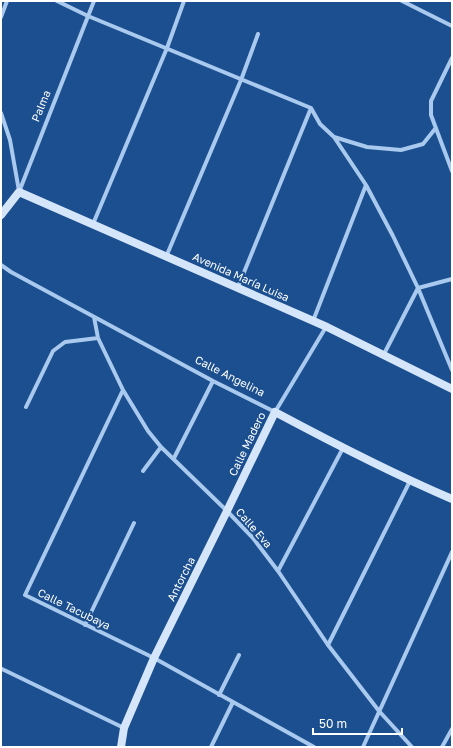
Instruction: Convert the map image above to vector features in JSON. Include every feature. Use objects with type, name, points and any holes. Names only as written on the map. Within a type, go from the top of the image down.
[{"type":"main road","name":"Palma","points":[[1,214],[19,192]]},
{"type":"main road","name":"Avenida María Luisa","points":[[19,192],[327,327],[452,389]]},
{"type":"main road","name":"Calle Angelina","points":[[274,412],[342,448],[410,481],[452,499]]},
{"type":"main road","name":"Calle Madero","points":[[227,511],[274,412]]},
{"type":"main road","name":"Antorcha","points":[[121,747],[124,728],[154,658],[227,511]]},
{"type":"street","points":[[1,17],[7,1]]},
{"type":"street","points":[[57,1],[88,16],[311,108],[320,124],[334,137],[366,186],[393,236],[418,288],[452,370]]},
{"type":"street","name":"Palma","points":[[19,192],[94,1]]},
{"type":"street","points":[[93,224],[167,48],[184,1]]},
{"type":"street","points":[[402,1],[452,26]]},
{"type":"street","points":[[166,257],[241,80],[258,34]]},
{"type":"street","points":[[452,58],[431,101],[431,115],[452,171]]},
{"type":"street","points":[[238,287],[311,108]]},
{"type":"street","points":[[1,113],[10,140],[19,192]]},
{"type":"street","points":[[334,137],[367,147],[401,150],[423,144],[435,128]]},
{"type":"street","points":[[313,321],[366,186]]},
{"type":"street","name":"Calle Angelina","points":[[1,265],[11,272],[94,317],[274,412]]},
{"type":"street","points":[[384,354],[418,288],[452,278]]},
{"type":"street","name":"Calle Eva","points":[[94,317],[98,338],[123,390],[148,431],[161,447],[174,458],[253,538],[278,571],[328,645],[379,711],[412,747]]},
{"type":"street","name":"Calle Madero","points":[[274,412],[327,327]]},
{"type":"street","points":[[26,407],[53,351],[65,342],[98,338]]},
{"type":"street","points":[[174,458],[213,381]]},
{"type":"street","name":"Calle Tacubaya","points":[[123,390],[25,595],[154,658],[311,746]]},
{"type":"street","points":[[143,471],[161,447]]},
{"type":"street","points":[[278,571],[342,448]]},
{"type":"street","points":[[328,645],[410,481]]},
{"type":"street","points":[[85,625],[134,523]]},
{"type":"street","points":[[363,747],[452,552]]},
{"type":"street","points":[[219,695],[239,655]]},
{"type":"street","points":[[2,669],[124,728]]},
{"type":"street","points":[[211,747],[233,702]]},
{"type":"street","points":[[442,747],[452,729]]}]
